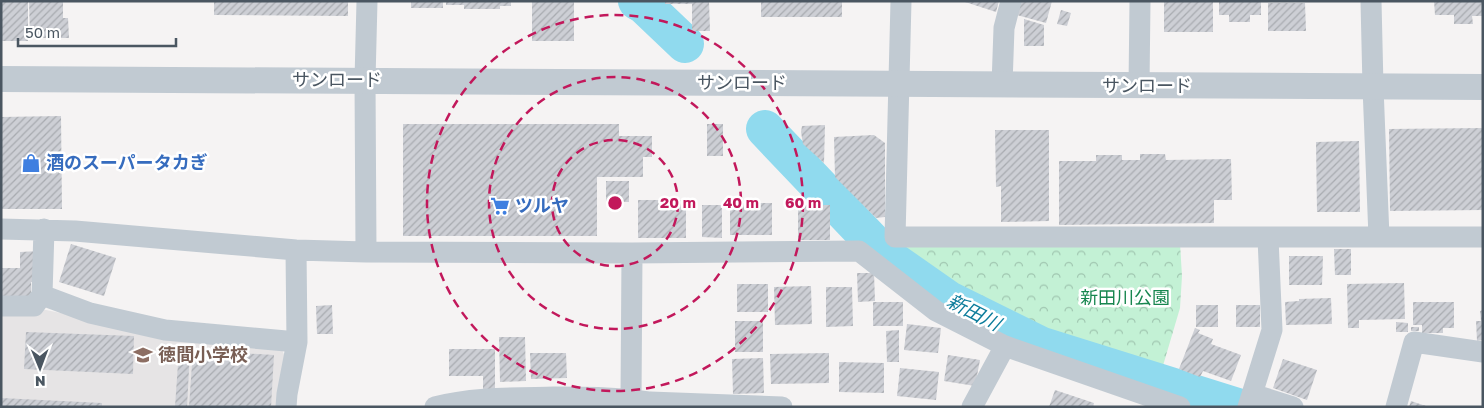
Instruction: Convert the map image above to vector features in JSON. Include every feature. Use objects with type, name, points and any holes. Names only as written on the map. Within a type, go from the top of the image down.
[{"type":"street","points":[[366,252],[365,80],[367,1]]},
{"type":"street","points":[[902,1],[898,84],[895,237],[1483,237]]},
{"type":"street","points":[[1002,85],[1004,28],[1011,1]]},
{"type":"street","points":[[1139,86],[1140,1]]},
{"type":"street","points":[[1371,1],[1379,237]]},
{"type":"street","name":"サンロード","points":[[1,79],[1483,88]]},
{"type":"street","points":[[1,229],[44,229],[296,250],[366,252],[632,253],[859,251],[936,311],[1004,346],[1180,407]]},
{"type":"street","points":[[1,306],[34,306],[42,295],[44,229]]},
{"type":"street","points":[[1268,238],[1272,330],[1250,400],[1293,407]]},
{"type":"street","points":[[286,407],[297,342],[296,250]]},
{"type":"street","points":[[632,253],[643,402]]},
{"type":"street","points":[[42,295],[90,313],[165,330],[297,342]]},
{"type":"street","points":[[1396,407],[1414,342],[1483,352]]},
{"type":"street","points":[[972,407],[1004,346]]},
{"type":"street","points":[[436,407],[448,404],[510,398],[782,407]]},
{"type":"shaded area","name":"徳間小学校","points":[[46,310],[164,334],[281,347],[287,362],[284,407],[1,407],[1,311]]},
{"type":"green space","name":"新田川公園","points":[[889,241],[1180,243],[1182,276],[1180,308],[1162,369],[1058,336],[968,296]]},
{"type":"building","points":[[1,1],[28,1],[28,41],[1,41]]},
{"type":"building","points":[[29,1],[63,1],[63,18],[68,18],[69,38],[30,38]]},
{"type":"building","points":[[214,1],[348,1],[348,16],[214,15]]},
{"type":"building","points":[[411,1],[443,1],[443,8],[411,8]]},
{"type":"building","points":[[446,1],[511,1],[511,6],[500,6],[500,9],[464,9],[464,5],[446,5]]},
{"type":"building","points":[[532,1],[574,1],[574,41],[532,41]]},
{"type":"building","points":[[665,1],[709,1],[710,31],[692,31],[692,4],[665,4]]},
{"type":"building","points":[[761,1],[842,1],[842,17],[761,17]]},
{"type":"building","points":[[962,1],[999,1],[996,12]]},
{"type":"building","points":[[1017,1],[1052,1],[1046,23],[1013,14]]},
{"type":"building","points":[[1219,1],[1261,1],[1261,15],[1250,15],[1250,22],[1229,22],[1229,15],[1219,15]]},
{"type":"building","points":[[1434,1],[1483,1],[1483,16],[1472,16],[1473,24],[1454,24],[1454,15],[1435,15]]},
{"type":"building","points":[[1164,2],[1213,2],[1213,32],[1164,32]]},
{"type":"building","points":[[1268,3],[1305,3],[1306,31],[1268,31]]},
{"type":"building","points":[[1061,10],[1071,13],[1067,26],[1057,24]]},
{"type":"building","points":[[1024,19],[1044,25],[1044,46],[1024,46]]},
{"type":"building","name":"酒のスーパータカぎ","points":[[61,116],[62,209],[1,209],[1,117]]},
{"type":"building","name":"ツルヤ","points":[[403,124],[619,124],[619,136],[652,136],[652,157],[643,157],[643,177],[597,177],[597,236],[403,236]]},
{"type":"building","points":[[707,124],[723,124],[723,156],[707,156]]},
{"type":"building","points":[[825,125],[824,163],[803,144],[801,132],[802,126]]},
{"type":"building","points":[[1483,128],[1483,210],[1390,211],[1389,129]]},
{"type":"building","points":[[995,130],[1049,130],[1049,221],[1001,222],[1001,186],[996,187]]},
{"type":"building","points":[[874,135],[885,143],[885,217],[876,218],[835,177],[834,137]]},
{"type":"building","points":[[1359,141],[1360,212],[1317,212],[1316,142]]},
{"type":"building","points":[[1140,154],[1165,154],[1166,160],[1231,159],[1232,200],[1214,200],[1214,223],[1059,225],[1059,161],[1096,161],[1096,155],[1122,155],[1122,160],[1140,160]]},
{"type":"building","points":[[606,181],[629,181],[629,202],[606,202]]},
{"type":"building","points":[[638,200],[686,200],[686,238],[638,238]]},
{"type":"building","points":[[730,203],[772,203],[772,235],[730,235]]},
{"type":"building","points":[[702,205],[722,205],[722,238],[702,237]]},
{"type":"building","points":[[798,205],[830,205],[830,240],[798,240]]},
{"type":"building","points":[[71,244],[116,258],[104,296],[59,282]]},
{"type":"building","points":[[1334,249],[1351,249],[1351,275],[1335,275]]},
{"type":"building","points":[[39,251],[39,282],[31,282],[31,299],[1,299],[1,268],[20,268],[20,252]]},
{"type":"building","points":[[1289,256],[1323,256],[1322,285],[1289,285]]},
{"type":"building","points":[[857,273],[874,273],[875,301],[858,302]]},
{"type":"building","points":[[1404,283],[1405,319],[1359,320],[1359,328],[1348,328],[1347,284]]},
{"type":"building","points":[[737,284],[768,284],[768,312],[737,312]]},
{"type":"building","points":[[811,286],[812,324],[775,325],[774,287]]},
{"type":"building","points":[[826,287],[852,287],[853,326],[826,327]]},
{"type":"building","points":[[1331,298],[1332,324],[1286,325],[1285,302],[1299,301],[1299,299]]},
{"type":"building","points":[[873,302],[903,302],[903,326],[873,326]]},
{"type":"building","points":[[1413,302],[1454,302],[1454,328],[1443,328],[1443,333],[1422,333],[1422,325],[1413,325]]},
{"type":"building","points":[[332,305],[333,334],[317,334],[316,306]]},
{"type":"building","points":[[1196,305],[1218,305],[1218,327],[1196,327]]},
{"type":"building","points":[[1236,305],[1260,305],[1260,327],[1236,327]]},
{"type":"building","points":[[1483,310],[1483,340],[1477,341],[1476,321],[1481,321],[1480,311]]},
{"type":"building","points":[[735,321],[763,321],[763,352],[735,352]]},
{"type":"building","points":[[1396,322],[1408,323],[1408,332],[1396,332]]},
{"type":"building","points":[[907,324],[941,328],[938,353],[904,350]]},
{"type":"building","points":[[1411,327],[1419,327],[1419,331],[1411,331]]},
{"type":"building","points":[[1195,328],[1200,330],[1198,333],[1213,339],[1211,344],[1241,355],[1231,381],[1203,371],[1200,377],[1179,369]]},
{"type":"building","points":[[899,330],[899,362],[887,362],[886,331]]},
{"type":"building","points":[[26,332],[134,336],[133,374],[24,369]]},
{"type":"building","points":[[499,337],[525,337],[526,381],[500,382]]},
{"type":"building","points":[[179,349],[190,350],[187,407],[175,407]]},
{"type":"building","points":[[449,349],[495,349],[495,389],[483,389],[483,376],[449,376]]},
{"type":"building","points":[[193,350],[274,355],[271,407],[189,407]]},
{"type":"building","points":[[530,353],[566,353],[567,378],[531,379]]},
{"type":"building","points":[[829,353],[829,383],[771,384],[770,354]]},
{"type":"building","points":[[948,355],[980,360],[975,386],[944,381]]},
{"type":"building","points":[[763,358],[764,393],[733,394],[732,359]]},
{"type":"building","points":[[1283,359],[1317,370],[1307,400],[1273,388]]},
{"type":"building","points":[[839,362],[884,363],[884,393],[839,392]]},
{"type":"building","points":[[900,368],[939,372],[936,400],[897,396]]},
{"type":"building","points":[[1055,390],[1094,403],[1093,407],[1049,407]]},
{"type":"building","points":[[1,398],[102,403],[102,407],[1,407]]},
{"type":"building","points":[[1411,401],[1426,406],[1426,407],[1409,407]]},
{"type":"waterway","name":"新田川","points":[[637,1],[644,5],[685,44]]},
{"type":"waterway","name":"新田川","points":[[765,129],[886,256],[949,300],[1042,346],[1237,407]]},
{"type":"place","name":"酒のスーパータカぎ","points":[[31,163]]},
{"type":"place","name":"ツルヤ","points":[[500,206]]},
{"type":"place","name":"徳間小学校","points":[[143,355]]}]
